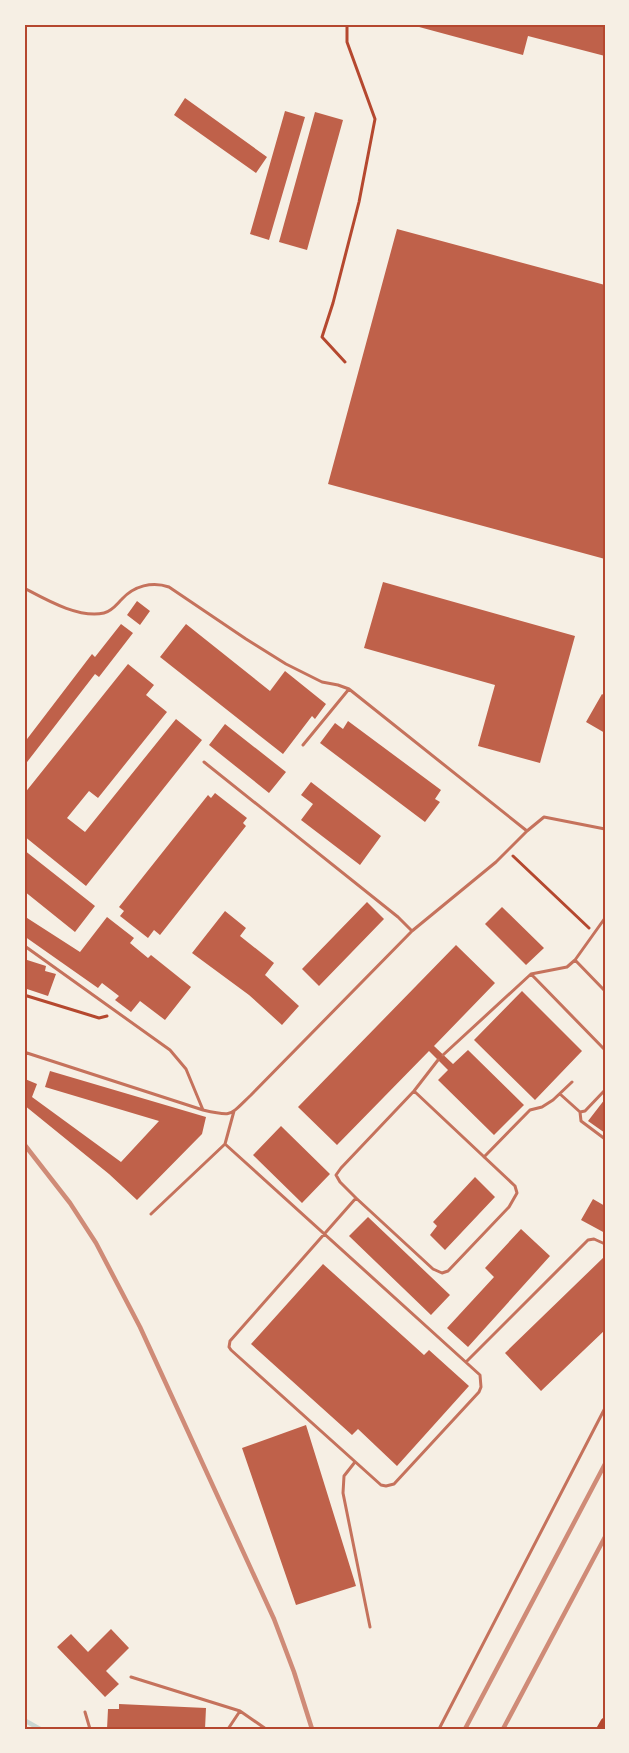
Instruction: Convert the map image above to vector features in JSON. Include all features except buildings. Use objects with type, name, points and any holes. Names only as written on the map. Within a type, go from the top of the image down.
[{"type":"main road","points":[[602,1729],[605,1722]]},
{"type":"lane","points":[[24,588],[66,608],[102,614],[110,611],[129,593],[143,586],[157,584],[169,586],[286,664],[322,682],[349,689],[526,831]]},
{"type":"lane","points":[[303,745],[349,689]]},
{"type":"lane","points":[[204,762],[398,917],[412,931]]},
{"type":"lane","points":[[24,1056],[27,1053],[202,1110],[226,1115],[234,1111],[412,931],[496,862],[526,831],[544,817],[605,829]]},
{"type":"lane","points":[[443,1055],[531,974],[567,967],[575,960],[605,918]]},
{"type":"lane","points":[[26,946],[170,1050],[186,1069],[202,1110]]},
{"type":"lane","points":[[575,960],[605,991]]},
{"type":"lane","points":[[531,974],[605,1050]]},
{"type":"lane","points":[[414,1091],[515,1186],[517,1193],[509,1208],[448,1271],[442,1273],[433,1269],[356,1198],[336,1175],[340,1168],[414,1091],[438,1060]]},
{"type":"lane","points":[[484,1157],[530,1110],[542,1107],[572,1082]]},
{"type":"lane","points":[[580,1112],[585,1111],[605,1090]]},
{"type":"lane","points":[[560,1094],[580,1112],[580,1121],[605,1138]]},
{"type":"lane","points":[[151,1214],[225,1144],[234,1111]]},
{"type":"lane","points":[[225,1144],[325,1233],[480,1375],[479,1392],[393,1484],[386,1486],[381,1485],[355,1462],[229,1347],[230,1341],[325,1233],[356,1198]]},
{"type":"lane","points":[[466,1362],[588,1240],[594,1239],[605,1244]]},
{"type":"lane","points":[[439,1729],[605,1408]]},
{"type":"lane","points":[[355,1462],[344,1476],[343,1493],[370,1627]]},
{"type":"lane","points":[[131,1677],[240,1711],[266,1729]]},
{"type":"lane","points":[[228,1729],[240,1711]]},
{"type":"lane","points":[[85,1712],[90,1729]]},
{"type":"path","points":[[345,362],[322,337],[359,202],[375,119],[347,42],[347,24]]},
{"type":"path","points":[[507,850],[594,933]]},
{"type":"path","points":[[24,995],[99,1018],[117,1012]]},
{"type":"waterway","points":[[24,1720],[40,1729]]},
{"type":"railway","points":[[24,1144],[70,1203],[96,1243],[140,1327],[274,1619],[312,1729]]},
{"type":"railway","points":[[465,1729],[605,1464]]},
{"type":"railway","points":[[503,1729],[605,1537]]}]
